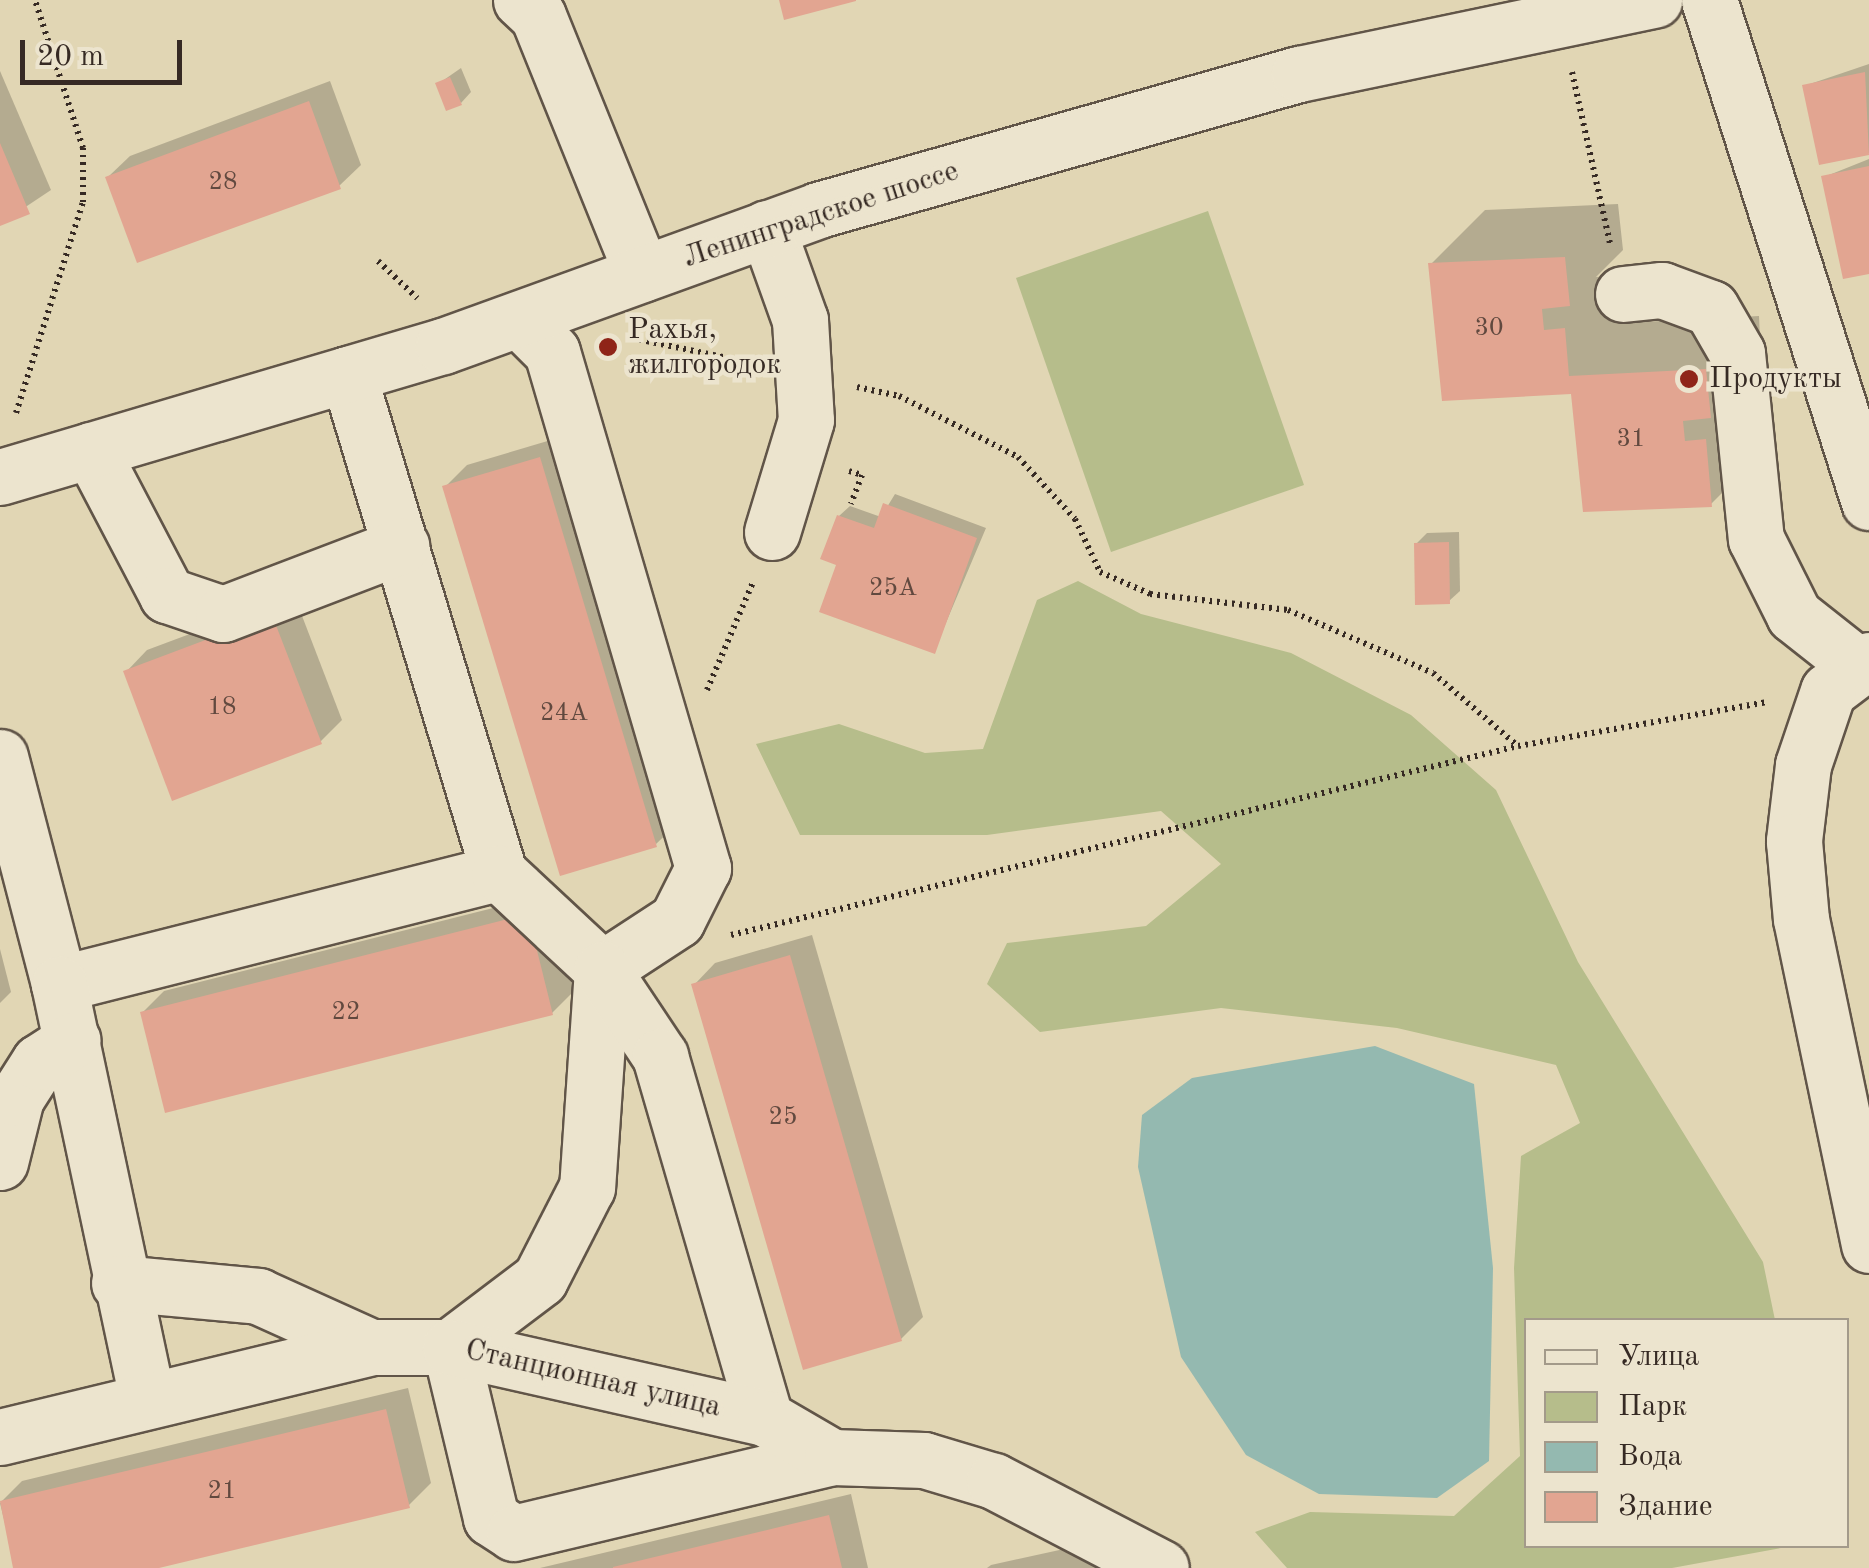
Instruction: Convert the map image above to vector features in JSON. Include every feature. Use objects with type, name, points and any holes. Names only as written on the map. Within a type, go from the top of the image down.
[{"type":"street","name":"Ленинградское шоссе","points":[[5,456],[91,450],[520,320],[767,228],[1299,74],[1596,5],[1654,0]]},
{"type":"street","points":[[1709,0],[1869,502]]},
{"type":"street","points":[[537,5],[642,274]]},
{"type":"street","points":[[767,228],[800,320],[805,375],[801,454],[772,532]]},
{"type":"street","points":[[1623,294],[1662,290],[1710,308],[1737,353],[1756,539],[1794,615],[1851,672],[1804,765],[1794,841],[1801,918],[1869,1245]]},
{"type":"street","points":[[520,320],[552,352],[703,868],[677,920],[602,969]]},
{"type":"street","points":[[348,374],[499,873],[602,969],[660,1056],[765,1418]]},
{"type":"street","points":[[91,450],[166,595],[223,614],[400,546]]},
{"type":"street","points":[[0,757],[73,1040],[119,1283],[148,1402]]},
{"type":"street","points":[[59,984],[499,873]]},
{"type":"street","points":[[602,969],[587,1188],[540,1279],[450,1346],[491,1518],[514,1533],[832,1457]]},
{"type":"street","points":[[0,1162],[16,1098],[39,1062],[73,1040]]},
{"type":"street","points":[[119,1283],[258,1296],[371,1348]]},
{"type":"street","name":"Станционная улица","points":[[0,1436],[371,1348],[450,1346],[765,1418],[832,1457],[924,1460],[994,1480],[1134,1560]]},
{"type":"path","points":[[5,456],[82,202],[82,148],[35,0]]},
{"type":"path","points":[[1571,90],[1623,294]]},
{"type":"path","points":[[378,262],[433,314]]},
{"type":"path","points":[[636,337],[898,396],[1018,458],[1075,520],[1100,572],[1150,594],[1288,610],[1434,673],[1518,746]]},
{"type":"path","points":[[666,742],[715,678],[772,532]]},
{"type":"path","points":[[713,940],[1518,746],[1851,672]]},
{"type":"green space","points":[[1208,211],[1304,485],[1111,552],[1016,278]]},
{"type":"green space","points":[[1078,581],[1141,614],[1291,653],[1411,715],[1496,790],[1578,962],[1763,1262],[1775,1318],[1524,1318],[1524,1548],[1781,1548],[1672,1568],[1287,1568],[1255,1532],[1310,1512],[1454,1516],[1520,1456],[1514,1268],[1521,1156],[1580,1123],[1556,1065],[1397,1028],[1221,1008],[1040,1032],[987,984],[1007,943],[1146,926],[1221,864],[1161,811],[987,835],[800,835],[756,744],[839,724],[925,753],[983,749],[1037,600]]},
{"type":"water","points":[[1375,1046],[1474,1084],[1493,1268],[1489,1461],[1437,1498],[1319,1494],[1246,1455],[1181,1357],[1138,1167],[1142,1115],[1192,1078]]},
{"type":"building","points":[[779,0],[856,0],[856,1],[784,20]]},
{"type":"building","points":[[1865,72],[1869,155],[1819,165],[1802,85]]},
{"type":"building","points":[[450,77],[462,105],[446,111],[435,83]]},
{"type":"building","points":[[309,101],[341,189],[137,263],[105,177]]},
{"type":"building","points":[[0,143],[30,214],[0,226]]},
{"type":"building","points":[[1869,166],[1869,274],[1843,279],[1821,176]]},
{"type":"building","points":[[1565,257],[1570,306],[1542,309],[1544,330],[1565,328],[1569,376],[1706,369],[1711,418],[1683,421],[1685,441],[1706,439],[1712,507],[1583,512],[1571,394],[1442,401],[1428,263]]},
{"type":"building","points":[[540,457],[657,847],[560,876],[442,486]]},
{"type":"building","points":[[883,503],[977,538],[935,654],[819,612],[836,565],[820,559],[837,515],[874,528]]},
{"type":"building","points":[[1449,542],[1450,604],[1415,605],[1414,543]]},
{"type":"building","points":[[272,615],[322,744],[172,801],[123,671]]},
{"type":"building","points":[[528,914],[553,1015],[165,1113],[140,1012]]},
{"type":"building","points":[[790,955],[902,1341],[803,1370],[691,984]]},
{"type":"building","points":[[386,1409],[410,1508],[159,1568],[13,1568],[0,1501]]},
{"type":"building","points":[[829,1515],[842,1568],[613,1568],[613,1567]]},
{"type":"place","name":"Рахья, жилгородок","points":[[608,347]]},
{"type":"place","name":"Продукты","points":[[1689,379]]}]
